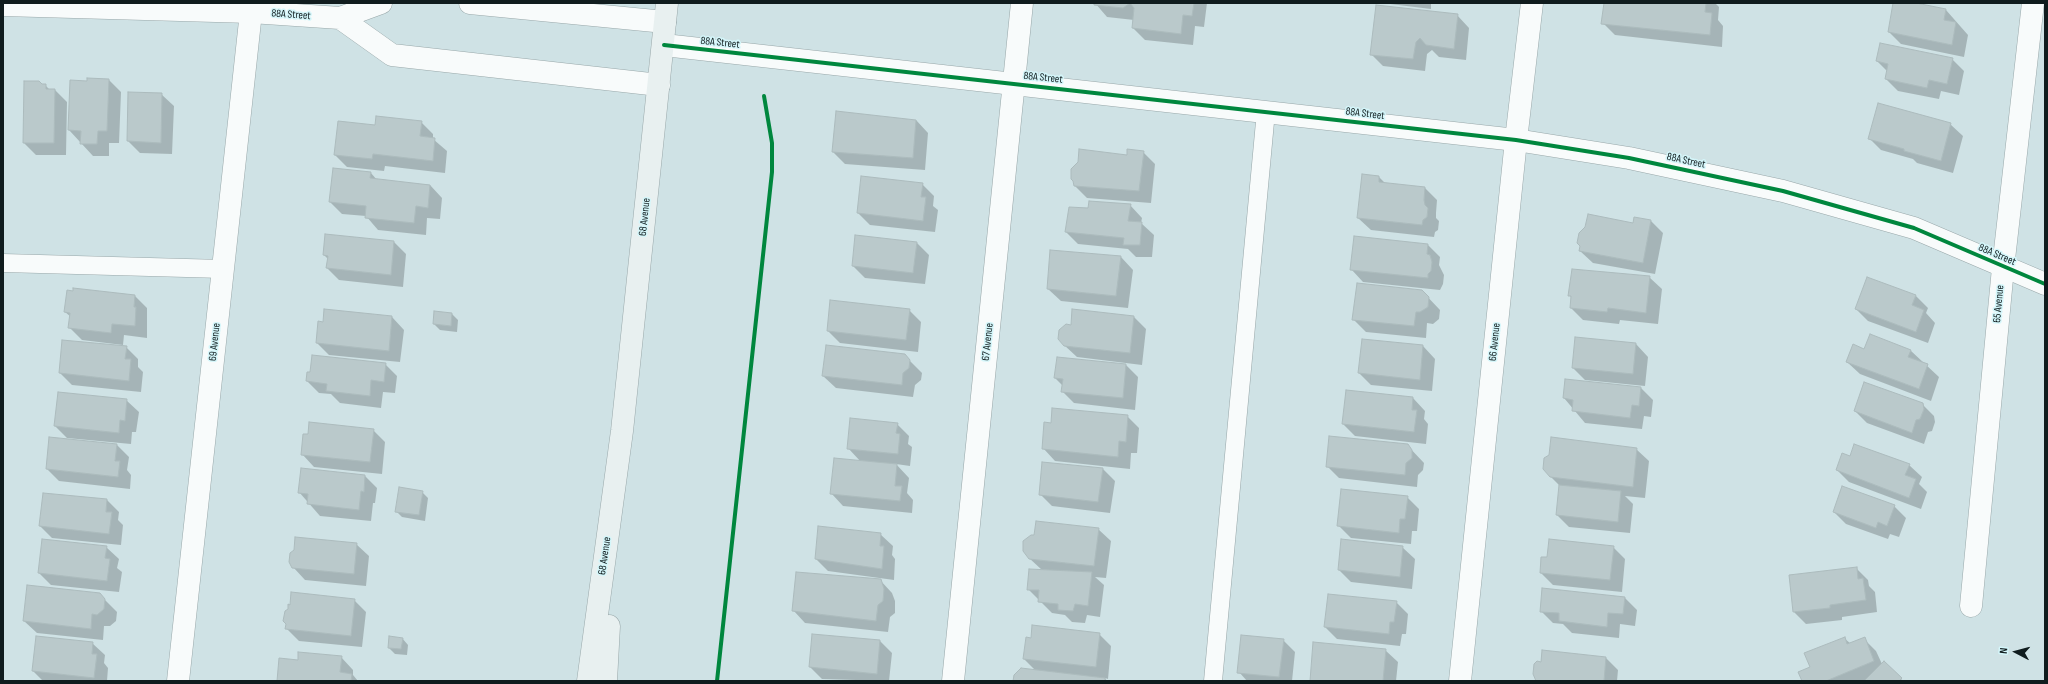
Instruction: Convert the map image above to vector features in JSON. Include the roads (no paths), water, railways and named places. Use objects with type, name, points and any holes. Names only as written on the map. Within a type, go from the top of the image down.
[{"type":"main road","name":"68 Avenue","points":[[588,681],[622,431],[660,85],[666,13]]},
{"type":"main road","name":"68 Avenue","points":[[606,681],[622,431]]},
{"type":"street","name":"88A Street","points":[[3,5],[252,8],[340,18],[381,3]]},
{"type":"street","points":[[470,3],[666,13]]},
{"type":"street","name":"67 Avenue","points":[[953,681],[1022,3]]},
{"type":"street","name":"66 Avenue","points":[[1460,681],[1516,140],[1532,3]]},
{"type":"street","name":"65 Avenue","points":[[1971,606],[2003,268],[2033,3]]},
{"type":"street","name":"69 Avenue","points":[[178,681],[252,8]]},
{"type":"street","points":[[340,18],[392,55],[660,85]]},
{"type":"street","name":"88A Street","points":[[664,46],[1266,111],[1516,140],[1629,158],[1783,191],[1914,228],[2003,268],[2045,284]]},
{"type":"lane","points":[[1213,681],[1266,111]]},
{"type":"lane","points":[[3,263],[223,269]]}]
